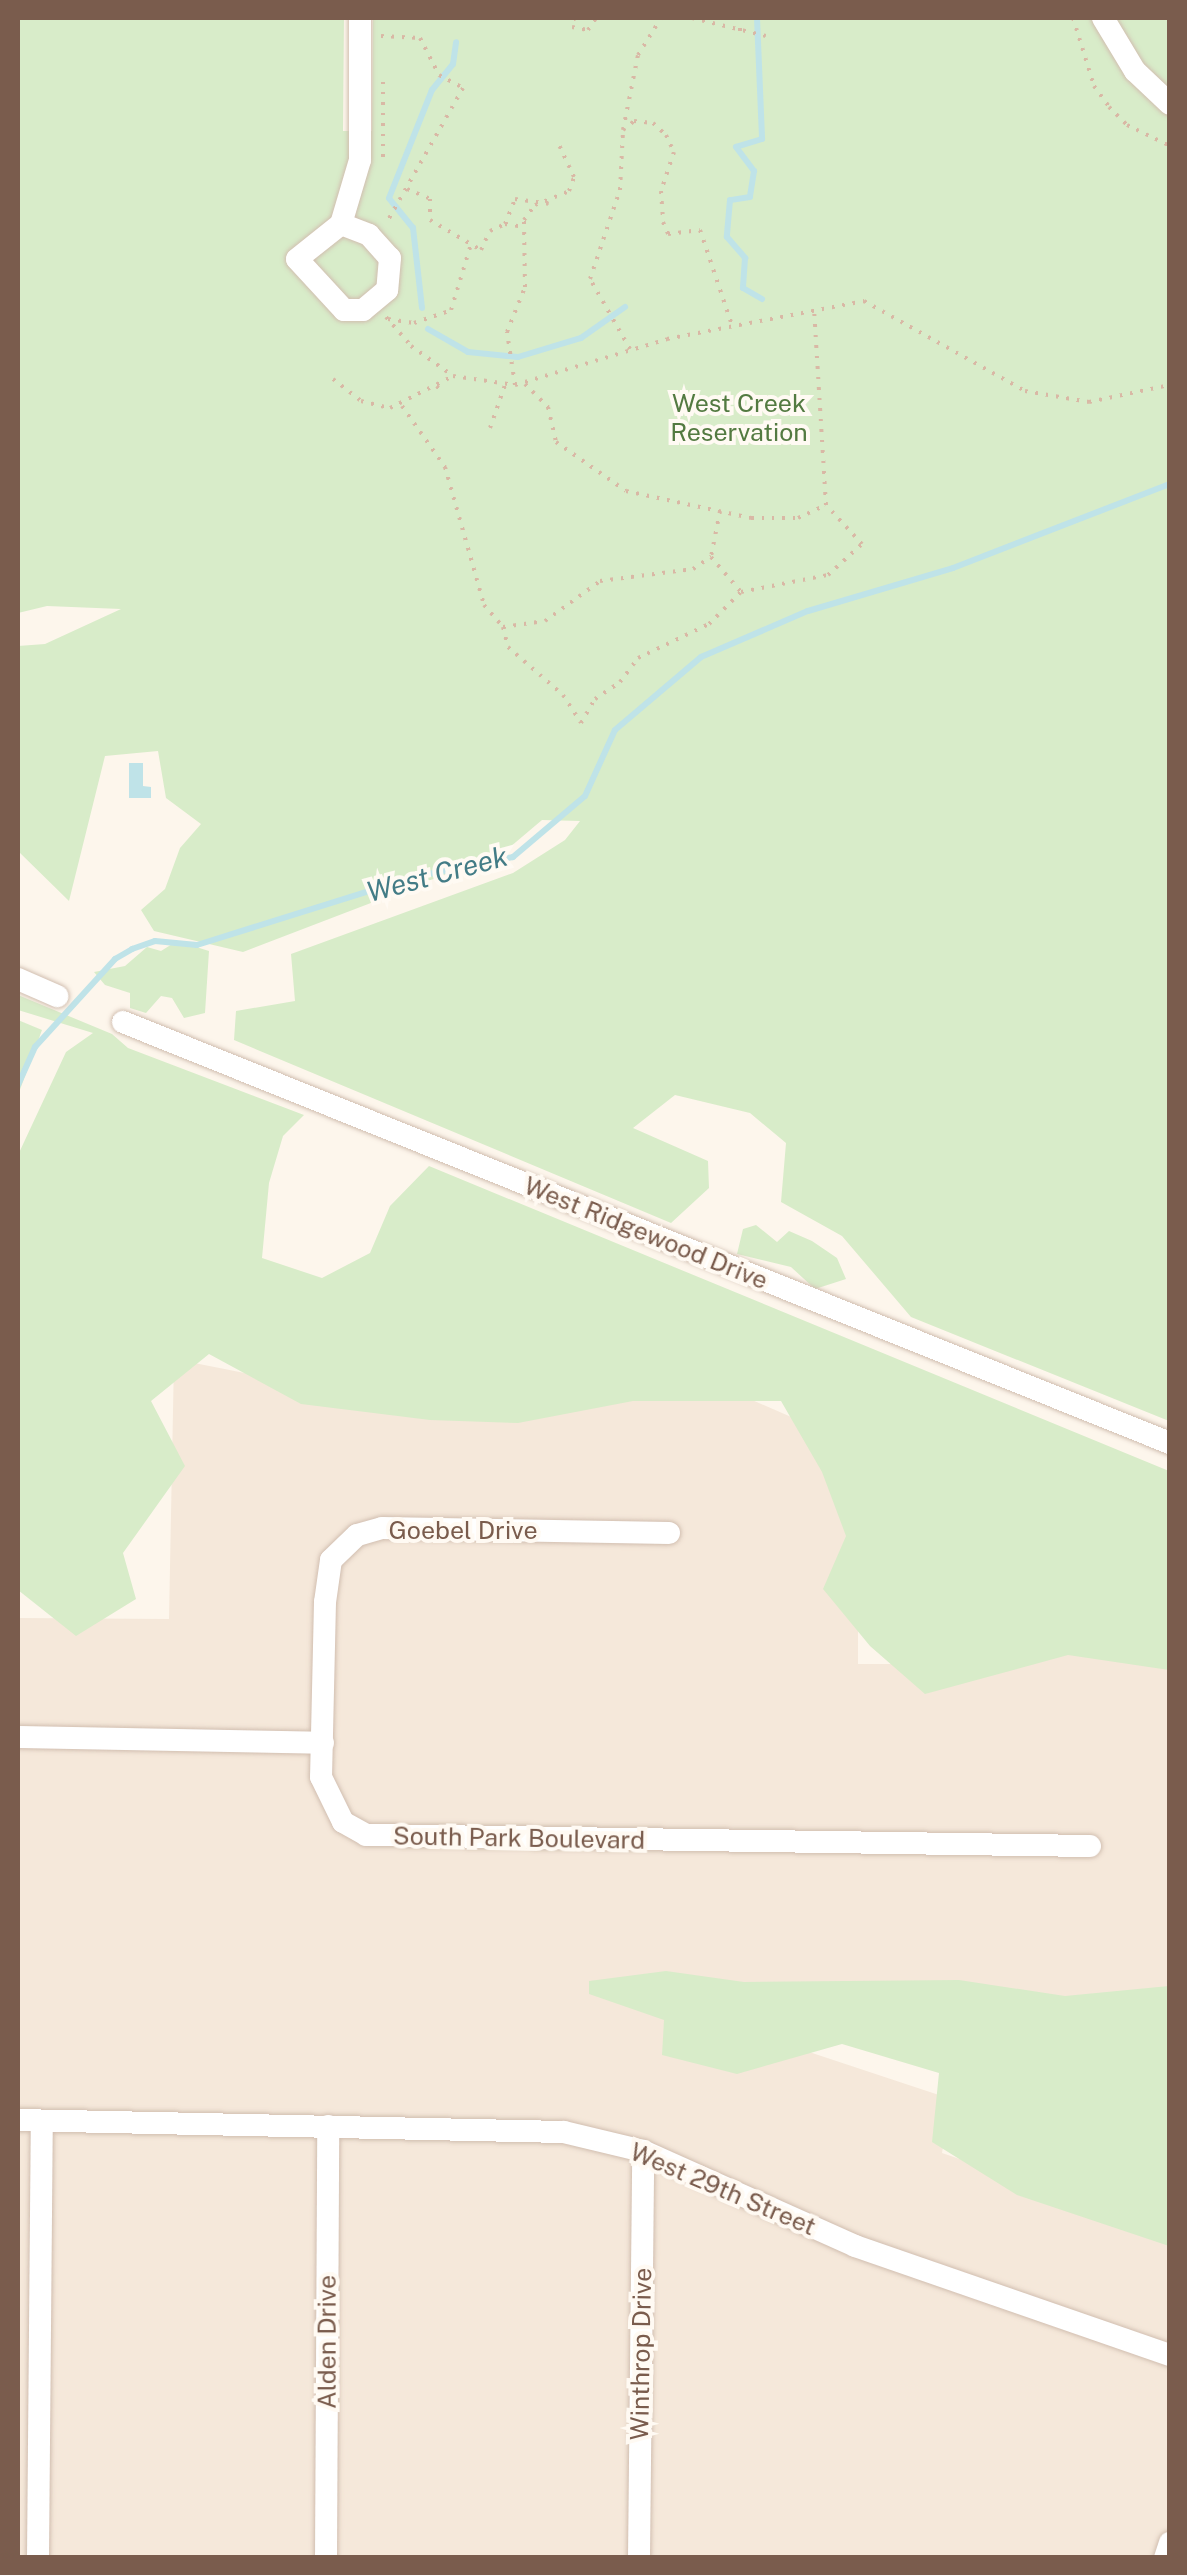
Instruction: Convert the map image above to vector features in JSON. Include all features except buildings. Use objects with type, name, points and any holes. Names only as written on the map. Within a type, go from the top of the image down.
[{"type":"street","points":[[341,224],[369,235],[390,258],[386,310],[344,310],[297,259],[341,224],[360,160],[360,18]]},
{"type":"street","points":[[1103,18],[1135,70],[1170,104]]},
{"type":"street","points":[[18,979],[57,996]]},
{"type":"street","name":"West Ridgewood Drive","points":[[124,1022],[1170,1443]]},
{"type":"street","name":"Goebel Drive","points":[[322,1743],[331,1560],[357,1535],[382,1528],[668,1533]]},
{"type":"street","points":[[18,1737],[322,1743]]},
{"type":"street","name":"South Park Boulevard","points":[[322,1743],[326,1797],[342,1822],[366,1835],[1090,1846]]},
{"type":"street","name":"West 29th Street","points":[[18,2120],[564,2132],[643,2151],[856,2246],[1170,2355]]},
{"type":"street","points":[[38,2558],[42,2120]]},
{"type":"street","name":"Alden Drive","points":[[326,2558],[328,2126]]},
{"type":"street","name":"Winthrop Drive","points":[[639,2558],[643,2151]]},
{"type":"street","points":[[1165,2558],[1170,2544]]},
{"type":"path","points":[[382,18],[382,51]]},
{"type":"path","points":[[570,34],[574,18]]},
{"type":"path","points":[[572,28],[588,30],[596,18]]},
{"type":"path","points":[[630,350],[600,304],[590,268],[615,209],[623,130],[638,54],[662,18]]},
{"type":"path","points":[[696,18],[766,36]]},
{"type":"path","points":[[740,18],[740,31]]},
{"type":"path","points":[[1073,18],[1094,86],[1109,108],[1127,126],[1170,146]]},
{"type":"path","points":[[382,36],[420,38],[435,70],[463,88],[392,215]]},
{"type":"path","points":[[381,166],[387,119],[383,67]]},
{"type":"path","points":[[623,130],[634,121],[653,123],[666,135],[674,158],[661,190],[662,222],[668,234],[696,230],[732,325]]},
{"type":"path","points":[[515,385],[509,345],[510,316],[524,287],[528,210],[550,204],[569,190],[574,177],[558,143]]},
{"type":"path","points":[[407,189],[430,199],[439,198]]},
{"type":"path","points":[[506,224],[520,195],[550,204]]},
{"type":"path","points":[[430,199],[430,220],[481,250],[490,231],[506,224],[525,227]]},
{"type":"path","points":[[372,219],[388,232]]},
{"type":"path","points":[[386,310],[414,323],[451,310],[471,242]]},
{"type":"path","points":[[386,310],[411,346],[453,376],[515,385],[630,350],[732,325],[814,306],[864,300],[1000,382],[1055,399],[1104,401],[1170,385]]},
{"type":"path","points":[[402,406],[445,467],[454,515],[484,605],[503,627],[508,647],[563,695],[581,724],[594,699],[620,682],[638,658],[709,624],[741,592],[828,575],[862,544],[826,505],[814,306]]},
{"type":"path","points":[[333,379],[361,401],[402,406],[453,376]]},
{"type":"path","points":[[490,428],[505,384]]},
{"type":"path","points":[[525,384],[548,407],[556,442],[584,467],[626,491],[720,511],[798,518],[826,505]]},
{"type":"path","points":[[437,386],[442,394]]},
{"type":"path","points":[[503,627],[544,621],[600,581],[694,569],[711,557],[720,511]]},
{"type":"path","points":[[711,557],[741,592]]},
{"type":"shaded area","points":[[174,1359],[479,1419],[704,1379],[805,1423],[858,1502],[858,1664],[955,1664],[1169,1633],[1169,2026],[974,2010],[788,2045],[951,2099],[942,2153],[1169,2230],[1169,2557],[18,2558],[18,1618],[169,1619]]},
{"type":"green space","name":"West Creek Reservation","points":[[18,18],[344,18],[343,131],[372,131],[373,18],[1169,18],[1169,1421],[911,1317],[842,1236],[781,1202],[786,1143],[750,1113],[675,1095],[633,1128],[708,1161],[709,1188],[671,1223],[234,1040],[236,1011],[295,1001],[291,954],[513,873],[565,840],[580,821],[542,820],[504,852],[243,952],[154,931],[141,910],[165,889],[180,848],[201,824],[166,798],[158,751],[105,756],[69,901],[18,851],[18,646],[45,644],[121,609],[47,606],[18,613]]},
{"type":"green space","points":[[177,941],[209,951],[205,1013],[184,1018],[172,998],[161,996],[146,1013],[130,1008],[130,993],[105,985],[94,972],[125,966],[147,947],[161,951]]},
{"type":"green space","points":[[18,995],[112,1034],[128,1048],[304,1115],[283,1136],[269,1183],[262,1258],[322,1278],[370,1253],[390,1206],[429,1166],[1169,1471],[1169,1670],[1068,1655],[925,1694],[870,1646],[823,1589],[846,1536],[822,1472],[781,1401],[633,1401],[518,1423],[430,1420],[301,1404],[209,1354],[151,1401],[185,1466],[123,1553],[136,1599],[76,1636],[18,1590],[18,1155],[66,1052],[93,1033],[18,1010]]},
{"type":"green space","points":[[18,1020],[42,1030],[18,1095]]},
{"type":"green space","points":[[756,1225],[777,1242],[789,1231],[812,1241],[837,1258],[846,1279],[815,1289],[791,1267],[737,1254],[743,1229]]},
{"type":"green space","points":[[666,1971],[744,1982],[959,1980],[1065,1996],[1169,1986],[1169,2246],[1017,2195],[932,2142],[939,2073],[842,2044],[737,2074],[662,2055],[664,2020],[589,1994],[589,1981]]},
{"type":"water","points":[[129,763],[143,763],[143,786],[151,787],[151,798],[129,798]]},
{"type":"waterway","points":[[757,18],[762,139],[736,147],[754,171],[750,197],[730,200],[727,237],[745,258],[743,288],[762,299]]},
{"type":"waterway","points":[[422,308],[413,228],[389,198],[432,90],[453,64],[456,42]]},
{"type":"waterway","points":[[428,329],[468,352],[518,357],[581,338],[625,307]]},
{"type":"waterway","name":"West Creek","points":[[18,1085],[35,1047],[115,959],[132,949],[155,941],[197,945],[414,877],[513,857],[585,796],[615,730],[701,657],[808,611],[953,568],[1170,484]]}]
